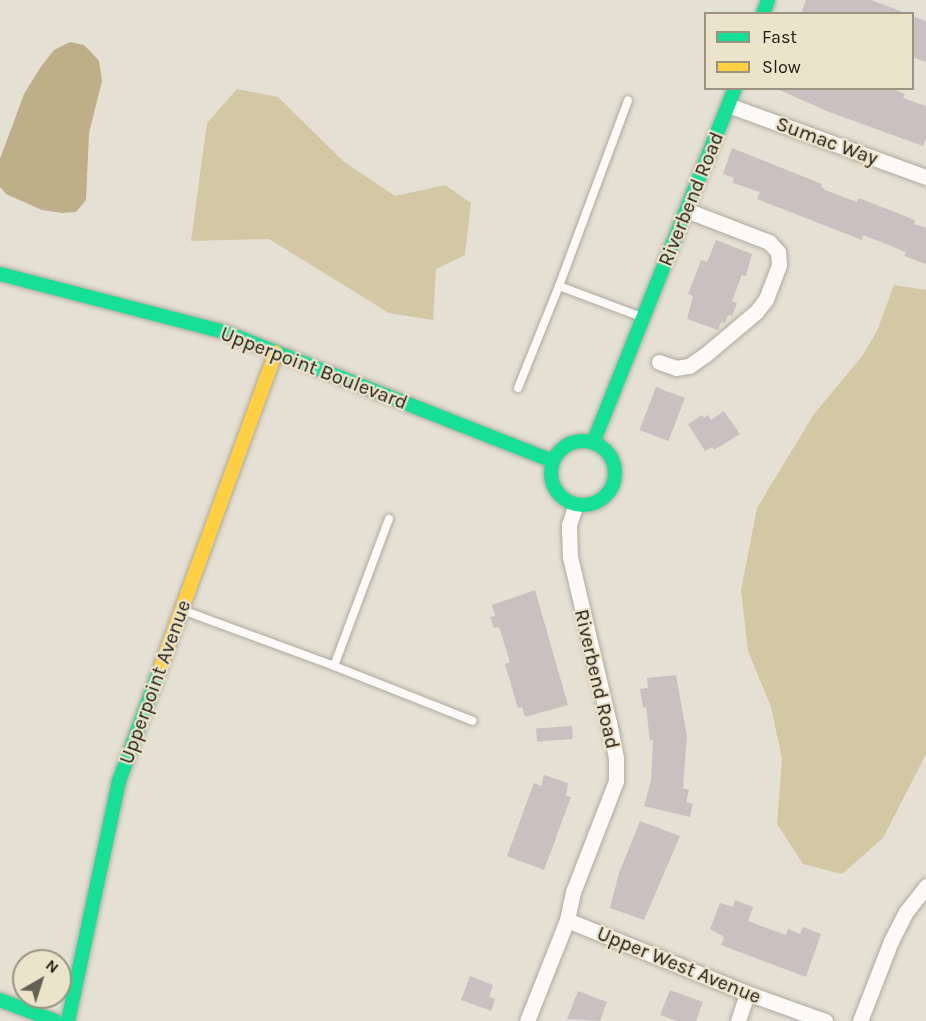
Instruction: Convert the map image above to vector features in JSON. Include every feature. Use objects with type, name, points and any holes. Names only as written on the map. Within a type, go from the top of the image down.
[{"type":"street","name":"Riverbend Road","points":[[593,443],[734,90]]},
{"type":"street","name":"Sumac Way","points":[[728,105],[926,177]]},
{"type":"street","points":[[659,362],[676,368],[690,366],[705,355],[756,312],[766,299],[779,265],[777,252],[770,243],[686,210]]},
{"type":"street","name":"Upperpoint Boulevard","points":[[0,274],[225,332],[553,461]]},
{"type":"street","name":"Upperpoint Avenue","points":[[68,1021],[87,941],[119,781],[276,352]]},
{"type":"street","points":[[572,443],[593,443],[610,457],[614,479],[609,492],[590,504],[576,504],[565,500],[554,487],[551,479],[553,461],[557,454],[572,443]]},
{"type":"street","name":"Riverbend Road","points":[[527,1021],[567,920],[573,892],[616,781],[616,759],[609,723],[570,557],[569,525],[576,504]]},
{"type":"street","points":[[860,1021],[891,940],[906,912],[926,886]]},
{"type":"street","name":"Upper West Avenue","points":[[567,920],[747,993],[825,1021]]},
{"type":"street","points":[[738,1021],[747,993]]},
{"type":"street","points":[[0,1000],[55,1021]]},
{"type":"lane","points":[[518,388],[628,100]]},
{"type":"lane","points":[[559,285],[643,318]]},
{"type":"lane","points":[[334,666],[389,519]]},
{"type":"lane","points":[[181,610],[334,666],[473,721]]},
{"type":"shaded area","points":[[70,42],[84,45],[99,61],[102,81],[89,133],[86,200],[76,212],[62,213],[42,210],[6,194],[0,187],[0,159],[24,94],[54,50]]},
{"type":"shaded area","points":[[237,89],[278,97],[343,161],[395,196],[445,185],[471,203],[465,255],[436,269],[433,320],[389,313],[269,239],[191,241],[207,123]]},
{"type":"shaded area","points":[[894,285],[926,290],[926,754],[883,838],[842,874],[803,864],[777,824],[782,759],[771,707],[748,651],[741,590],[757,508],[814,414],[863,355],[877,331]]},
{"type":"building","points":[[806,0],[871,0],[903,12],[802,12]]},
{"type":"building","points":[[914,17],[926,21],[926,62],[914,58]]},
{"type":"building","points":[[780,90],[895,90],[905,94],[903,98],[926,106],[926,138],[923,146],[829,112]]},
{"type":"building","points":[[732,148],[822,184],[825,190],[857,202],[859,198],[915,220],[914,224],[926,228],[926,264],[904,256],[906,252],[863,235],[862,240],[757,199],[760,192],[733,183],[734,178],[723,174]]},
{"type":"building","points":[[716,240],[752,254],[746,276],[742,275],[732,301],[737,303],[732,316],[728,315],[725,323],[721,322],[718,330],[687,319],[693,296],[688,294],[701,260],[707,262]]},
{"type":"building","points":[[656,387],[685,398],[668,441],[640,430]]},
{"type":"building","points":[[724,411],[740,434],[714,450],[712,447],[705,451],[688,424],[702,415],[704,418],[708,415],[711,420]]},
{"type":"building","points":[[535,590],[568,705],[525,717],[522,707],[518,708],[505,664],[510,662],[499,627],[494,628],[490,617],[495,616],[492,605]]},
{"type":"building","points":[[676,675],[687,736],[683,788],[689,790],[686,802],[693,804],[690,817],[644,806],[651,781],[653,740],[650,741],[646,707],[643,708],[640,689],[648,688],[647,678]]},
{"type":"building","points":[[572,726],[573,739],[537,741],[536,729]]},
{"type":"building","points":[[544,775],[568,783],[566,796],[571,797],[544,870],[507,856],[534,783],[541,786]]},
{"type":"building","points":[[640,821],[680,836],[644,920],[610,908],[619,873]]},
{"type":"building","points":[[735,900],[753,907],[748,921],[786,935],[788,929],[800,934],[803,927],[821,934],[806,977],[721,945],[724,937],[710,929],[720,903],[733,907]]},
{"type":"building","points":[[470,976],[493,985],[489,997],[495,999],[491,1011],[461,1000]]},
{"type":"building","points":[[670,990],[703,1002],[696,1021],[677,1021],[660,1015]]},
{"type":"building","points":[[578,991],[607,1002],[600,1021],[567,1019]]},
{"type":"traffic: fast","points":[[764,12],[768,0]]},
{"type":"traffic: fast","points":[[593,443],[734,90]]},
{"type":"traffic: fast","points":[[0,274],[225,332],[553,461]]},
{"type":"traffic: fast","points":[[583,441],[601,447],[609,455],[615,473],[609,491],[601,499],[583,505],[565,499],[557,491],[551,473],[557,455],[565,447],[583,441]]},
{"type":"traffic: fast","points":[[68,1021],[119,781],[161,666]]},
{"type":"traffic: fast","points":[[0,1000],[55,1021]]},
{"type":"traffic: slow","points":[[161,666],[276,352]]}]
